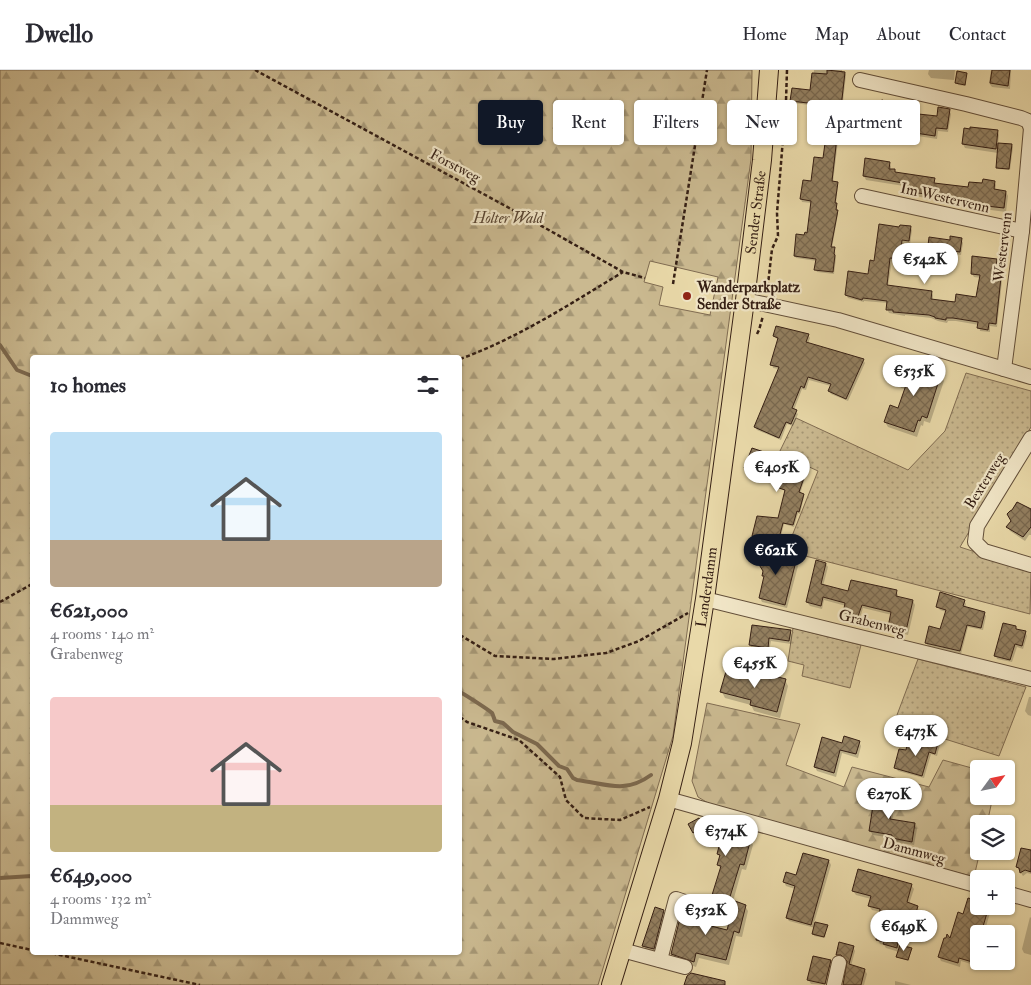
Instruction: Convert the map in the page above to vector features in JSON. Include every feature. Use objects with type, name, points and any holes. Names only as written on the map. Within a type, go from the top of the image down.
[{"type":"main road","name":"Sender Straße","points":[[744,300],[762,160],[769,70]]},
{"type":"main road","name":"Landerdamm","points":[[611,985],[668,799],[682,743],[705,599],[744,300]]},
{"type":"street","name":"Westervenn","points":[[860,80],[966,104],[1028,121],[1031,128],[1022,231],[1004,369]]},
{"type":"street","name":"Im Westervenn","points":[[862,196],[1022,231]]},
{"type":"street","points":[[744,300],[838,320],[1031,377]]},
{"type":"street","name":"Bexterweg","points":[[1031,438],[977,526],[975,542],[984,551],[1031,565]]},
{"type":"street","name":"Grabenweg","points":[[705,599],[1031,679]]},
{"type":"street","name":"Dammweg","points":[[668,799],[970,883]]},
{"type":"street","points":[[1015,896],[1031,900]]},
{"type":"street","points":[[660,960],[676,899],[715,912]]},
{"type":"street","points":[[622,950],[685,967]]},
{"type":"street","points":[[834,985],[839,963]]},
{"type":"path","name":"Forstweg","points":[[255,70],[515,211],[623,272],[645,278]]},
{"type":"path","points":[[673,284],[707,70]]},
{"type":"path","points":[[767,294],[772,249],[778,236],[777,213],[787,70]]},
{"type":"path","points":[[462,357],[483,350],[528,328],[623,272]]},
{"type":"path","points":[[0,602],[30,585]]},
{"type":"path","points":[[462,636],[495,656],[554,660],[606,653],[639,641],[674,622],[705,599]]},
{"type":"path","points":[[462,718],[467,722],[519,740],[560,777],[566,800],[584,818],[620,820],[668,799]]},
{"type":"path","points":[[0,943],[30,950]]},
{"type":"path","points":[[60,955],[200,985]]},
{"type":"green space","name":"Holter Wald","points":[[0,70],[752,70],[752,100],[727,100],[727,145],[751,145],[751,159],[673,736],[598,985],[0,985]],"holes":[[[650,261],[718,277],[710,315],[659,305],[663,287],[644,282]]]},
{"type":"green space","points":[[966,373],[1031,391],[1031,427],[960,547],[1031,570],[1030,614],[786,551],[818,471],[779,453],[796,418],[908,470],[945,431]]},
{"type":"green space","points":[[793,628],[861,645],[850,688],[802,676],[804,665],[788,661]]},
{"type":"green space","points":[[918,659],[1026,687],[999,756],[894,723]]},
{"type":"green space","points":[[707,703],[800,724],[786,765],[844,787],[852,767],[929,787],[943,760],[970,768],[970,805],[991,805],[989,815],[970,815],[970,860],[978,860],[976,870],[970,870],[970,876],[713,806],[698,797],[692,781]]},
{"type":"building","points":[[827,70],[845,72],[842,100],[807,100],[807,103],[790,100],[792,88],[810,90],[812,73],[827,74]]},
{"type":"building","points":[[992,70],[1010,70],[1008,86],[990,83]]},
{"type":"building","points":[[957,71],[967,73],[965,85],[955,83]]},
{"type":"building","points":[[938,107],[950,109],[947,129],[936,128],[935,136],[920,134],[920,114],[937,116]]},
{"type":"building","points":[[970,127],[998,130],[996,149],[962,144],[964,128],[970,129]]},
{"type":"building","points":[[998,143],[1012,144],[1009,169],[996,168]]},
{"type":"building","points":[[825,145],[836,145],[832,181],[838,182],[835,203],[837,203],[836,210],[838,210],[831,247],[835,247],[833,272],[814,270],[816,259],[794,256],[796,234],[804,235],[805,232],[807,233],[811,201],[800,199],[803,180],[811,181],[814,157],[823,158]]},
{"type":"building","points":[[865,158],[890,162],[889,169],[895,169],[895,172],[935,178],[934,183],[968,187],[969,182],[982,183],[983,179],[995,181],[994,189],[1006,191],[1004,208],[942,201],[942,196],[902,191],[903,183],[863,176]]},
{"type":"building","points":[[879,224],[899,227],[900,225],[911,226],[909,241],[902,240],[900,259],[890,258],[887,285],[932,291],[931,299],[955,302],[956,294],[976,297],[980,275],[971,274],[972,256],[997,259],[995,276],[1001,277],[996,324],[989,323],[988,330],[977,328],[978,322],[953,318],[946,318],[946,320],[929,315],[893,312],[893,310],[886,310],[887,301],[863,298],[862,300],[845,295],[848,271],[868,274],[870,260],[874,261]]},
{"type":"building","points":[[950,236],[962,238],[960,252],[945,250],[944,264],[926,262],[929,237],[950,240]]},
{"type":"building","points":[[776,326],[809,334],[806,342],[864,359],[846,399],[828,391],[831,384],[808,377],[804,388],[801,386],[792,408],[797,410],[791,424],[786,422],[779,438],[754,427],[779,367],[770,365],[778,338],[773,336]]},
{"type":"building","points":[[905,361],[941,374],[927,418],[922,416],[920,421],[918,420],[914,432],[884,422],[890,405],[898,408],[906,385],[897,383]]},
{"type":"building","points":[[752,448],[779,457],[777,462],[806,472],[799,492],[804,494],[799,512],[797,511],[793,525],[783,523],[778,542],[752,536],[757,516],[778,518],[785,490],[779,488],[781,481],[744,468]]},
{"type":"building","points":[[1017,502],[1031,509],[1031,527],[1023,537],[1006,527],[1011,521],[1007,514]]},
{"type":"building","points":[[777,546],[774,555],[796,561],[785,605],[759,598],[764,576],[762,576],[763,571],[758,563],[761,553]]},
{"type":"building","points":[[816,560],[826,563],[821,584],[848,591],[851,580],[897,590],[896,596],[913,600],[906,631],[888,627],[891,612],[862,605],[856,622],[842,619],[845,603],[823,597],[821,606],[806,602]]},
{"type":"building","points":[[940,592],[965,600],[963,606],[985,612],[981,628],[967,625],[960,651],[925,643],[929,626],[940,629],[946,610],[936,607]]},
{"type":"building","points":[[1003,623],[1026,631],[1022,646],[1015,644],[1010,660],[994,656]]},
{"type":"building","points":[[752,625],[791,630],[789,641],[769,638],[768,648],[749,645]]},
{"type":"building","points":[[727,668],[757,677],[758,672],[786,679],[777,712],[750,705],[751,700],[720,692]]},
{"type":"building","points":[[844,736],[860,741],[856,754],[840,750],[834,773],[814,767],[822,737],[842,743]]},
{"type":"building","points":[[925,736],[939,739],[935,754],[929,752],[922,776],[894,768],[899,749],[906,750],[907,745],[921,749]]},
{"type":"building","points":[[875,793],[893,796],[890,819],[915,823],[912,842],[892,838],[892,835],[869,831]]},
{"type":"building","points":[[699,818],[703,825],[751,838],[744,865],[740,864],[729,900],[712,895],[721,866],[717,865],[720,855],[717,854],[721,839],[702,828],[693,833],[688,824]]},
{"type":"building","points":[[1021,848],[1031,850],[1031,872],[1025,870],[1020,873],[1019,868],[1016,867]]},
{"type":"building","points":[[803,853],[829,860],[811,925],[786,918],[795,886],[783,882],[786,872],[796,875]]},
{"type":"building","points":[[858,869],[912,884],[907,902],[918,906],[914,919],[902,915],[897,948],[876,940],[880,909],[868,906],[871,896],[852,891]]},
{"type":"building","points":[[968,898],[970,899],[970,915],[986,915],[983,925],[970,925],[970,961],[959,958],[958,963],[938,957],[944,938],[946,938],[947,934],[950,938],[958,912],[963,914]]},
{"type":"building","points":[[735,901],[746,905],[739,933],[734,931],[726,960],[696,953],[694,962],[671,954],[682,910],[705,918],[703,924],[727,930]]},
{"type":"building","points":[[655,907],[664,910],[654,949],[642,946]]},
{"type":"building","points":[[815,922],[828,925],[824,937],[812,934]]},
{"type":"building","points":[[839,942],[854,946],[849,964],[865,969],[861,985],[843,985],[847,961],[841,955],[836,955]]},
{"type":"building","points":[[900,945],[912,948],[908,960],[896,957]]},
{"type":"building","points":[[813,956],[831,960],[825,984],[807,980]]},
{"type":"building","points":[[691,973],[725,981],[725,985],[684,985],[687,976]]},
{"type":"waterway","points":[[0,345],[17,370],[30,375]]},
{"type":"waterway","points":[[462,693],[492,713],[495,721],[503,723],[513,732],[537,744],[559,766],[567,769],[573,778],[577,780],[624,786],[642,781],[651,775]]},
{"type":"waterway","points":[[0,878],[30,876]]},
{"type":"place","name":"Wanderparkplatz Sender Straße","points":[[687,296]]}]
